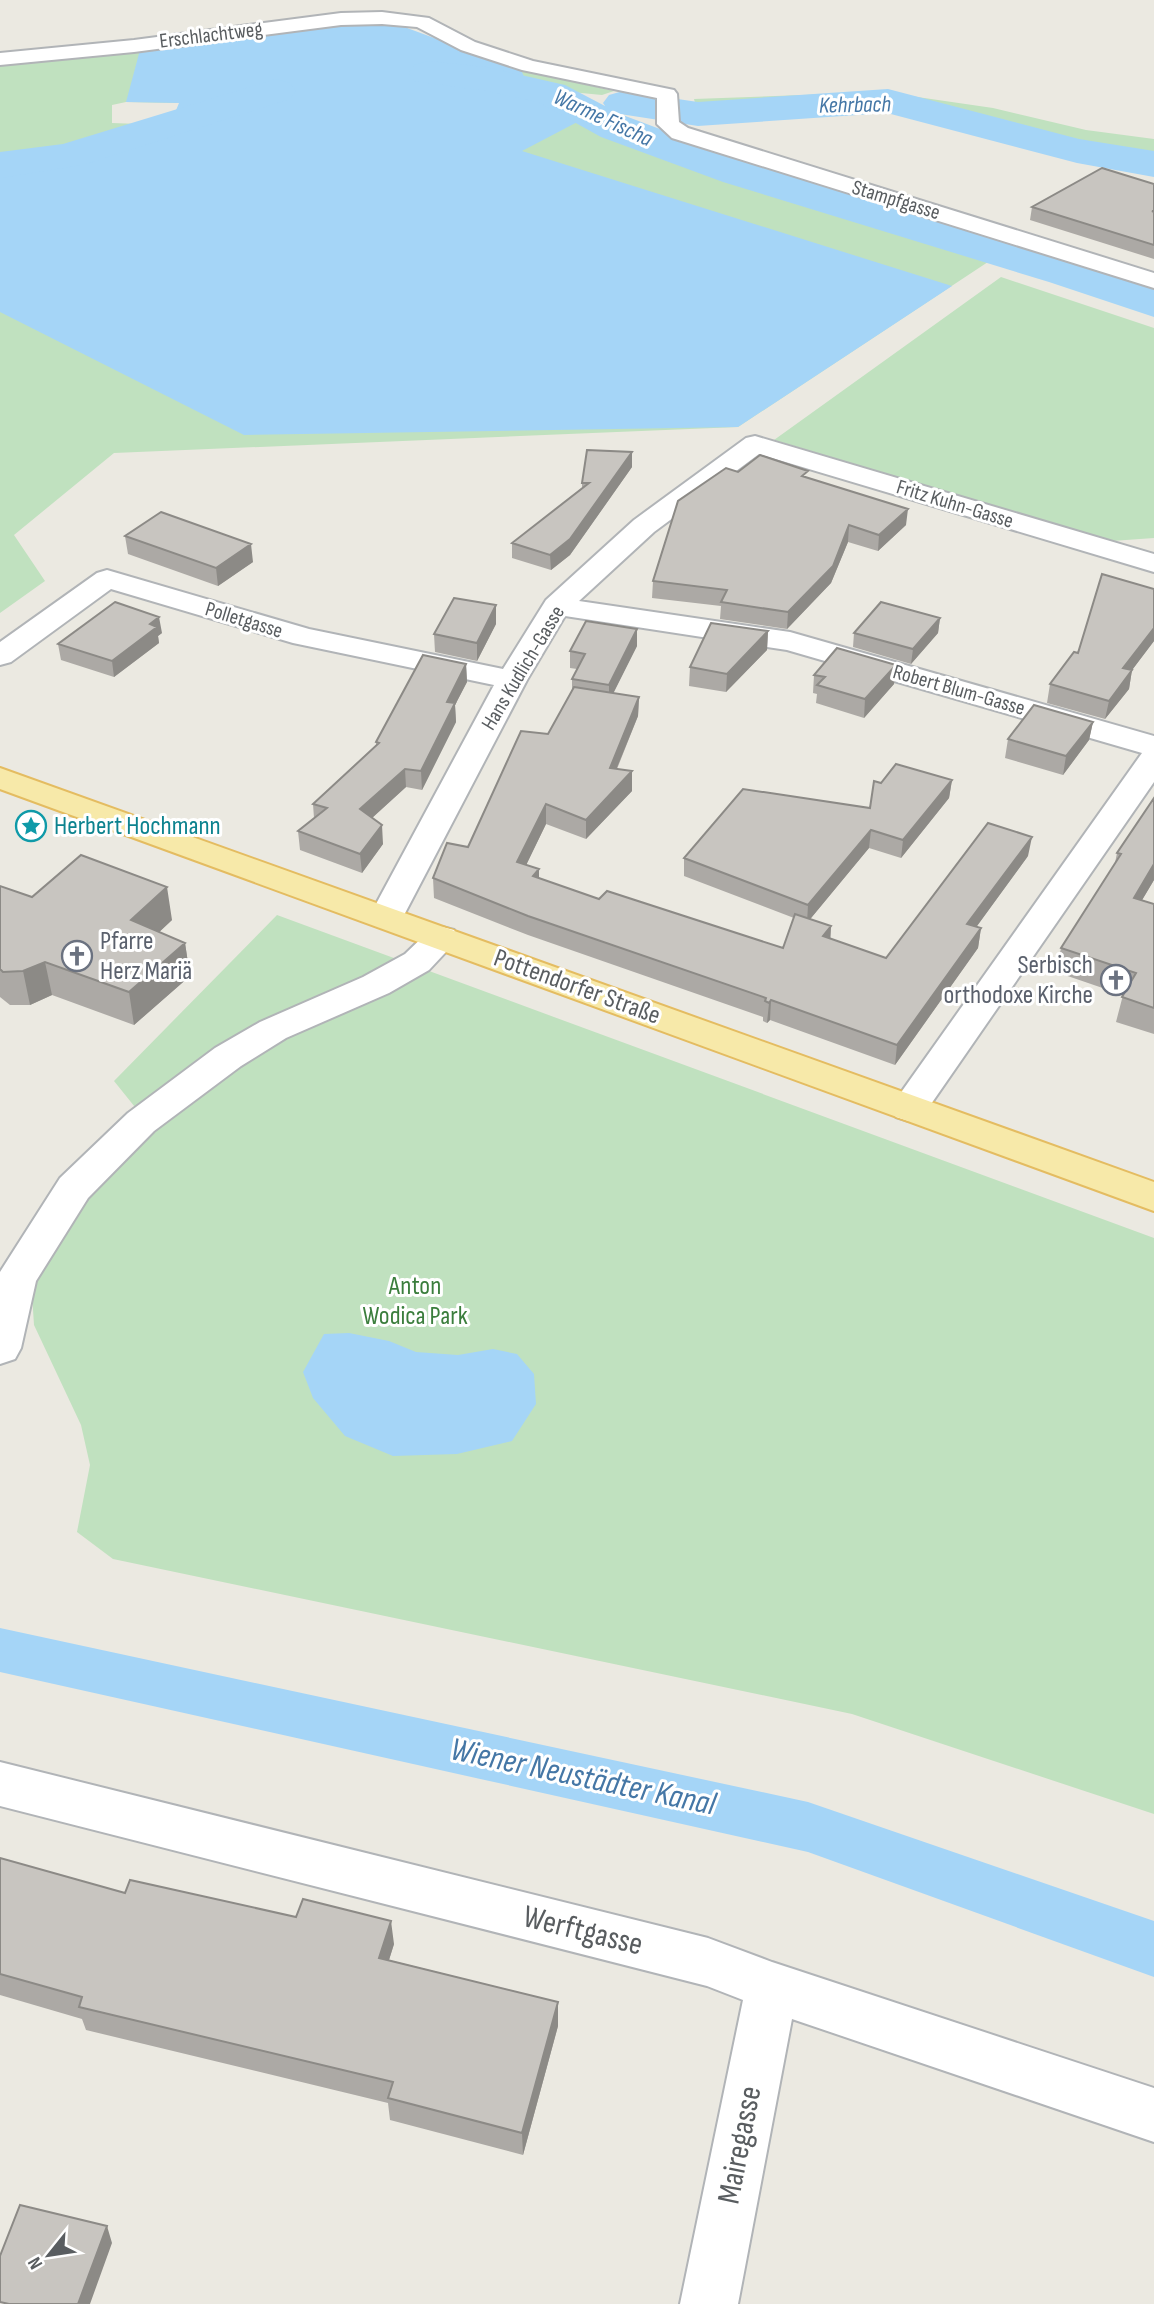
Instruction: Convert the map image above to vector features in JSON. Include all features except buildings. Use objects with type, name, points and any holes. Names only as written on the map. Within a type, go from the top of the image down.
[{"type":"main road","name":"Pottendorfer Straße","points":[[0,778],[1154,1198]]},
{"type":"street","points":[[422,0],[422,22]]},
{"type":"street","name":"Erschlachtweg","points":[[0,59],[134,46],[341,19],[422,22]]},
{"type":"street","name":"Stampfgasse","points":[[422,22],[468,46],[668,107],[680,133],[1154,281]]},
{"type":"street","name":"Fritz Kuhn-Gasse","points":[[755,444],[1154,564]]},
{"type":"street","name":"Hans Kudlich-Gasse","points":[[386,917],[512,680],[556,606],[644,526],[755,444]]},
{"type":"street","name":"Polletgasse","points":[[0,656],[107,579],[304,637],[512,680]]},
{"type":"street","name":"Robert Blum-Gasse","points":[[556,606],[790,641],[1154,746]]},
{"type":"street","points":[[909,1108],[1154,760]]},
{"type":"street","points":[[0,1348],[16,1280],[74,1188],[141,1122],[228,1057],[273,1030],[376,985],[417,962],[442,938]]},
{"type":"street","name":"Werftgasse","points":[[0,1784],[708,1962],[772,1987],[1154,2115]]},
{"type":"street","name":"Mairegasse","points":[[709,2304],[772,1987]]},
{"type":"green space","points":[[140,50],[465,50],[521,70],[614,91],[602,95],[550,90],[432,64],[179,103],[126,102],[112,105],[112,123],[140,124],[131,145],[324,85],[534,98],[722,174],[994,258],[738,427],[114,453],[14,535],[45,581],[0,613],[0,64]]},
{"type":"green space","points":[[883,92],[993,108],[1086,130],[1154,139],[1154,164],[1077,151],[888,101],[698,114],[694,99]]},
{"type":"green space","points":[[1001,277],[1154,328],[1154,538],[1112,541],[774,440]]},
{"type":"green space","name":"Anton Wodica Park","points":[[277,915],[1154,1238],[1154,1814],[852,1714],[113,1559],[77,1532],[90,1465],[81,1425],[34,1325],[31,1279],[85,1192],[151,1127],[114,1081]]},
{"type":"water","points":[[357,22],[399,25],[521,70],[534,98],[585,118],[522,151],[952,286],[738,427],[244,435],[0,312],[0,174],[53,167],[188,127],[172,120],[179,103],[126,102],[140,50]]},
{"type":"water","points":[[349,1333],[389,1341],[416,1352],[458,1355],[493,1349],[517,1354],[534,1374],[536,1404],[512,1441],[457,1454],[393,1456],[345,1436],[313,1398],[303,1372],[324,1334]]},
{"type":"waterway","name":"Warme Fischa","points":[[428,73],[486,79],[551,93],[615,128],[738,173],[1065,272],[1154,303]]},
{"type":"waterway","name":"Warme Fischa","points":[[0,165],[68,156],[276,91]]},
{"type":"waterway","name":"Kehrbach","points":[[623,103],[698,114],[888,101],[1077,151],[1154,164]]},
{"type":"waterway","name":"Wiener Neustädter Kanal","points":[[0,1650],[808,1827],[1154,1949]]},
{"type":"place","name":"Herbert Hochmann","points":[[31,826]]},
{"type":"place","name":"Pfarre Herz Mariä","points":[[77,956]]},
{"type":"place","name":"Serbisch orthodoxe Kirche","points":[[1116,980]]}]
